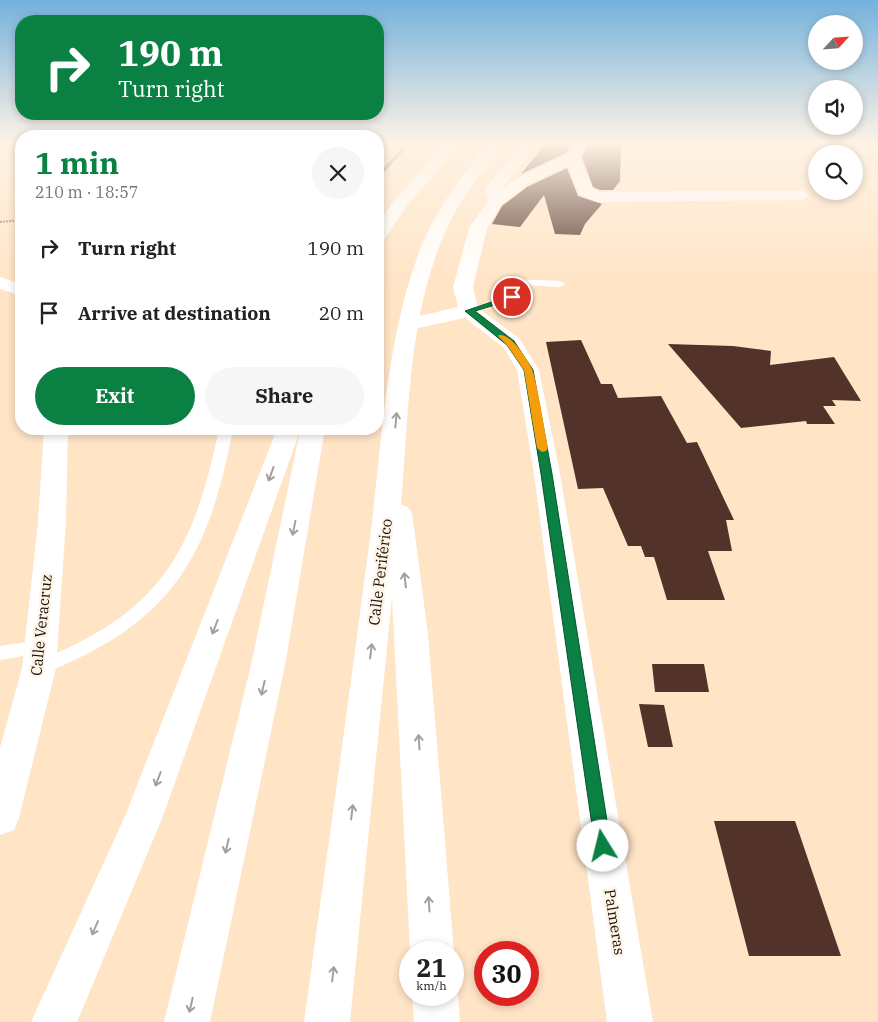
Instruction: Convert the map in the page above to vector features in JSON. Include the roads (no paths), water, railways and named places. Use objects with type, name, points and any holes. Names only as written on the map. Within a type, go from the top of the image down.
[{"type":"main road","points":[[384,227],[411,192]]},
{"type":"main road","name":"Calle Periférico","points":[[327,1022],[393,461],[402,358],[411,307],[428,253],[445,214],[459,192]]},
{"type":"main road","points":[[494,192],[495,202]]},
{"type":"main road","points":[[409,324],[469,311],[463,287],[478,228],[495,202],[508,192]]},
{"type":"main road","points":[[584,192],[588,194],[657,198],[802,195]]},
{"type":"main road","points":[[0,283],[15,288]]},
{"type":"main road","name":"Palmeras","points":[[469,311],[511,343],[528,370],[547,474],[630,1022]]},
{"type":"main road","name":"Calle Veracruz","points":[[0,818],[40,657],[52,522],[56,435]]},
{"type":"main road","points":[[54,1022],[144,816],[286,435]]},
{"type":"main road","points":[[187,1022],[268,665],[312,435]]},
{"type":"main road","points":[[393,461],[412,634],[431,941]]},
{"type":"main road","points":[[435,1006],[436,1022]]},
{"type":"lane","points":[[469,311],[512,297],[515,282],[560,284]]},
{"type":"lane","points":[[0,653],[40,657],[90,646],[135,615],[166,585],[194,538],[217,476],[225,435]]}]
